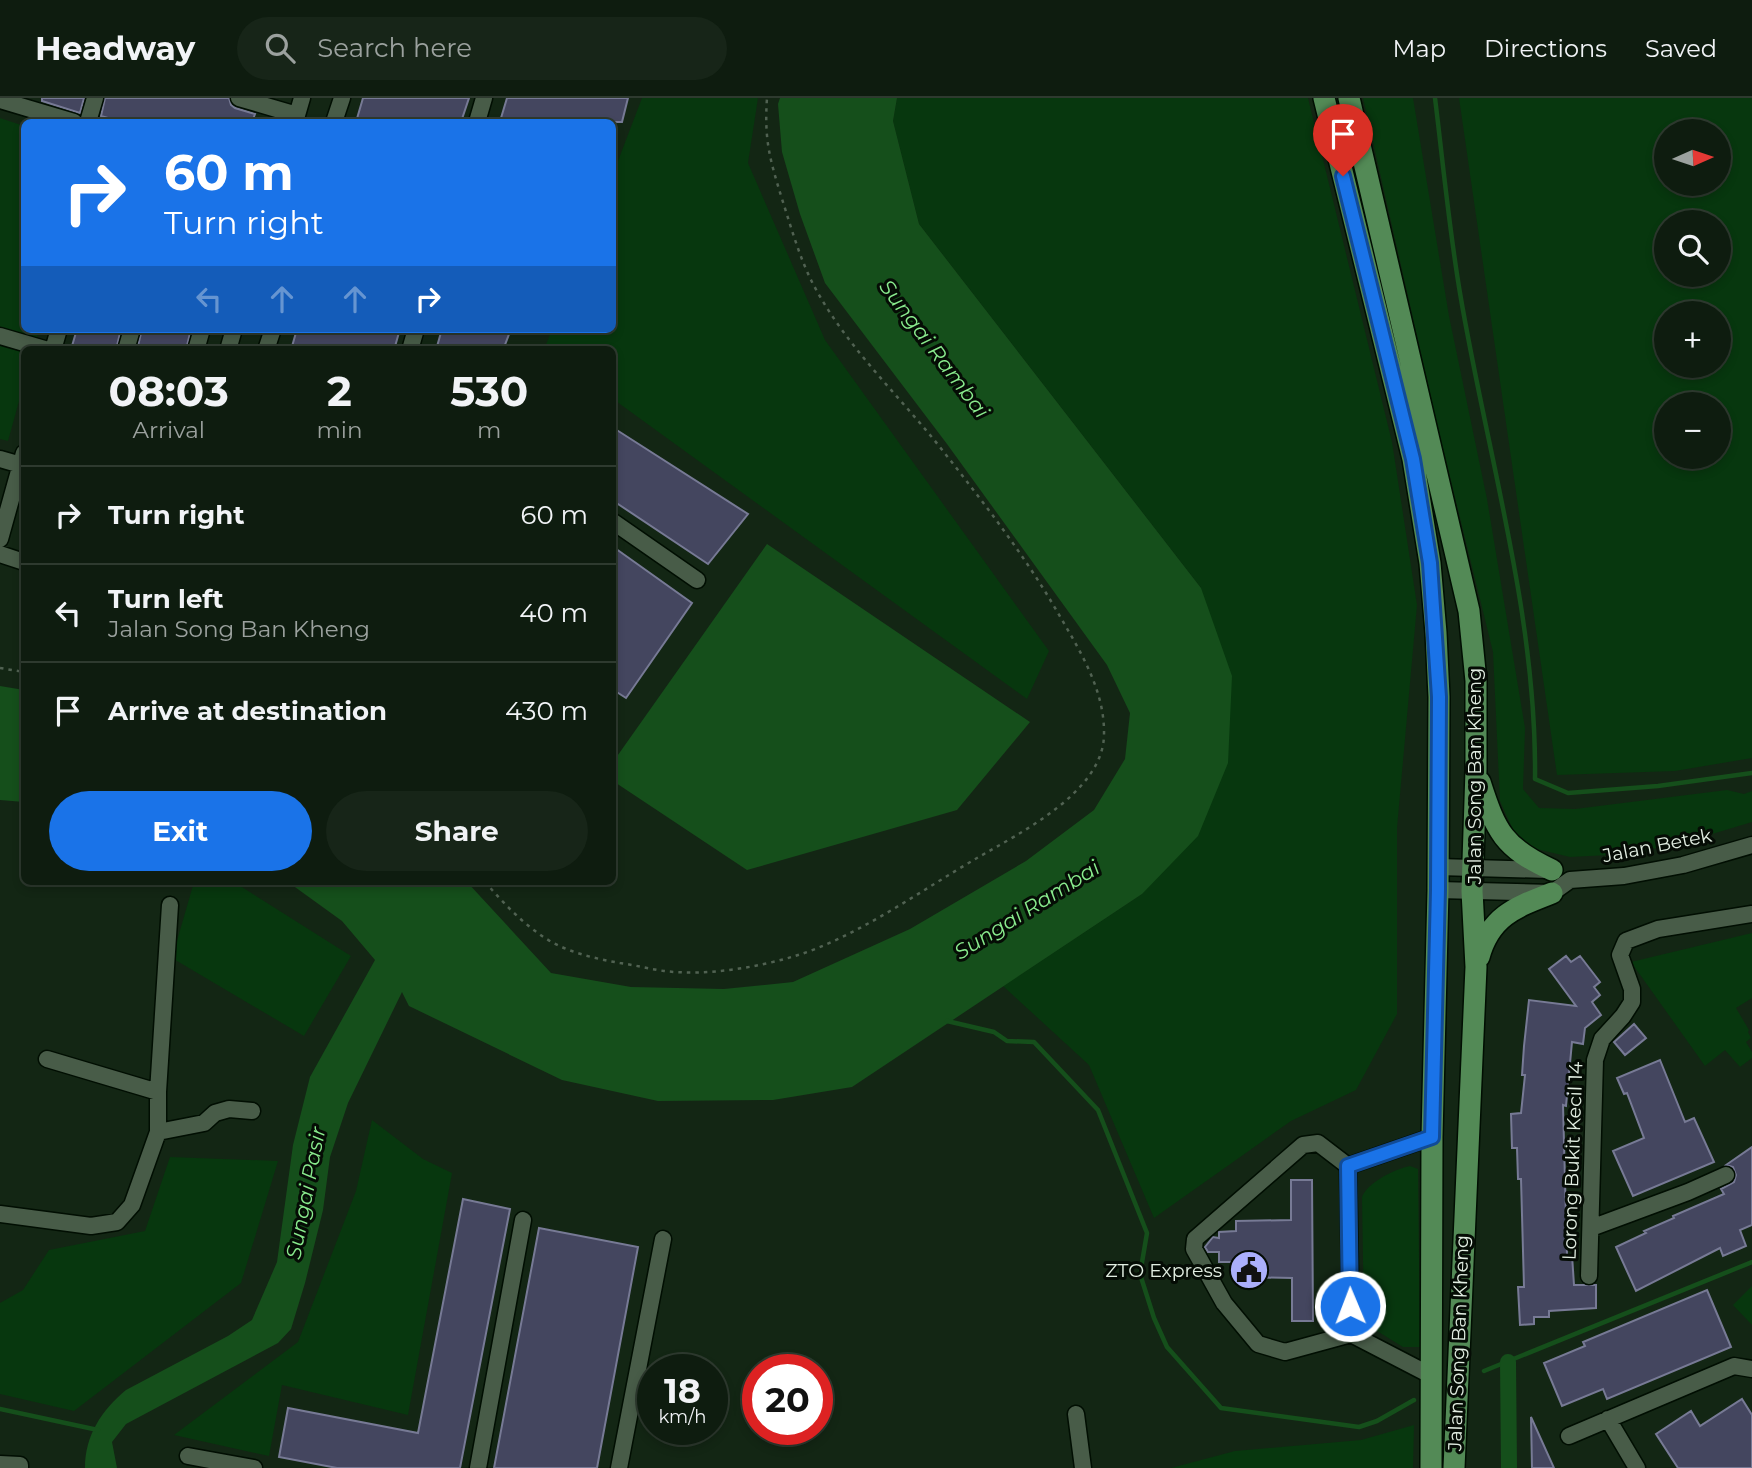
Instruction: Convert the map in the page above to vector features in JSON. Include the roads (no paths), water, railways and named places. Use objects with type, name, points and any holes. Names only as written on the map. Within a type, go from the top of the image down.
[{"type":"main road","name":"Jalan Song Ban Kheng","points":[[1324,98],[1413,459],[1430,563],[1439,697],[1432,1137],[1431,1468]]},
{"type":"main road","name":"Jalan Song Ban Kheng","points":[[1349,98],[1469,611],[1476,681],[1472,891],[1476,967],[1454,1468]]},
{"type":"main road","points":[[1476,770],[1486,801],[1508,845],[1525,858],[1561,875]]},
{"type":"main road","points":[[1476,967],[1482,944],[1498,920],[1522,905],[1552,893]]},
{"type":"street","points":[[89,119],[95,98]]},
{"type":"street","points":[[239,98],[296,119],[302,98]]},
{"type":"street","points":[[335,119],[342,98]]},
{"type":"street","points":[[478,119],[484,98]]},
{"type":"street","points":[[0,100],[64,119]]},
{"type":"street","points":[[0,336],[34,346]]},
{"type":"street","points":[[0,459],[21,459]]},
{"type":"street","points":[[0,539],[21,466]]},
{"type":"street","points":[[616,524],[697,580]]},
{"type":"street","points":[[0,554],[21,561]]},
{"type":"street","name":"Jalan Betek","points":[[1438,867],[1624,876],[1683,865],[1752,845]]},
{"type":"street","points":[[1438,890],[1552,893],[1561,875]]},
{"type":"street","points":[[0,1214],[91,1226],[117,1222],[132,1205],[158,1132],[158,1092],[170,905]]},
{"type":"street","name":"Lorong Bukit Kecil 14","points":[[1589,1276],[1595,1060],[1602,1039],[1632,1002],[1632,989],[1620,955],[1626,941],[1658,929],[1752,914]]},
{"type":"street","points":[[47,1059],[158,1092]]},
{"type":"street","points":[[158,1132],[204,1123],[215,1113],[229,1109],[252,1111]]},
{"type":"street","points":[[1348,1166],[1432,1137]]},
{"type":"street","points":[[1348,1166],[1318,1143],[1303,1144],[1195,1239],[1194,1249],[1224,1303],[1258,1344],[1285,1352],[1351,1334],[1432,1376]]},
{"type":"street","points":[[1348,1166],[1351,1334]]},
{"type":"street","points":[[1591,1228],[1688,1192],[1726,1174]]},
{"type":"street","points":[[478,1468],[523,1220]]},
{"type":"street","points":[[619,1468],[663,1239]]},
{"type":"street","points":[[1569,1436],[1734,1366],[1752,1369]]},
{"type":"street","points":[[1076,1414],[1083,1468]]},
{"type":"street","points":[[1608,1419],[1637,1468]]},
{"type":"street","points":[[188,1456],[254,1468]]},
{"type":"street","points":[[0,1464],[20,1465],[20,1468]]},
{"type":"water","points":[[780,98],[897,98],[893,121],[919,224],[1201,588],[1232,676],[1228,763],[1198,836],[1142,894],[852,1087],[773,1100],[658,1101],[562,1080],[409,1006],[402,992],[348,1103],[330,1157],[323,1210],[291,1329],[278,1343],[126,1424],[112,1442],[117,1468],[85,1468],[92,1434],[109,1406],[126,1390],[228,1336],[252,1320],[277,1262],[293,1145],[310,1077],[375,960],[342,921],[292,885],[470,885],[551,973],[631,987],[724,989],[793,982],[910,929],[1026,861],[1094,810],[1125,759],[1130,713],[1107,665],[947,444],[825,283],[800,214],[782,152],[778,104]]},
{"type":"water","points":[[767,544],[1030,722],[957,810],[747,870],[616,783],[616,758]]},
{"type":"water","points":[[0,686],[21,690],[21,802],[0,800]]},
{"type":"waterway","points":[[1435,98],[1460,293],[1508,535],[1528,657],[1535,779],[1568,793],[1658,786],[1752,773]]},
{"type":"waterway","points":[[947,1021],[994,1032],[1007,1041],[1034,1042],[1098,1110],[1147,1233],[1140,1274],[1154,1318],[1167,1347],[1221,1408],[1359,1427],[1377,1421],[1414,1400]]},
{"type":"waterway","points":[[1484,1371],[1752,1262]]},
{"type":"waterway","points":[[1508,1362],[1509,1468]]},
{"type":"waterway","points":[[0,1409],[98,1430]]},
{"type":"place","name":"ZTO Express","points":[[1249,1270]]},
{"type":"water label","name":"Sungai Rambai","points":[[934,349]]},
{"type":"water label","name":"Sungai Rambai","points":[[1027,910]]},
{"type":"water label","name":"Sungai Pasir","points":[[306,1193]]}]
